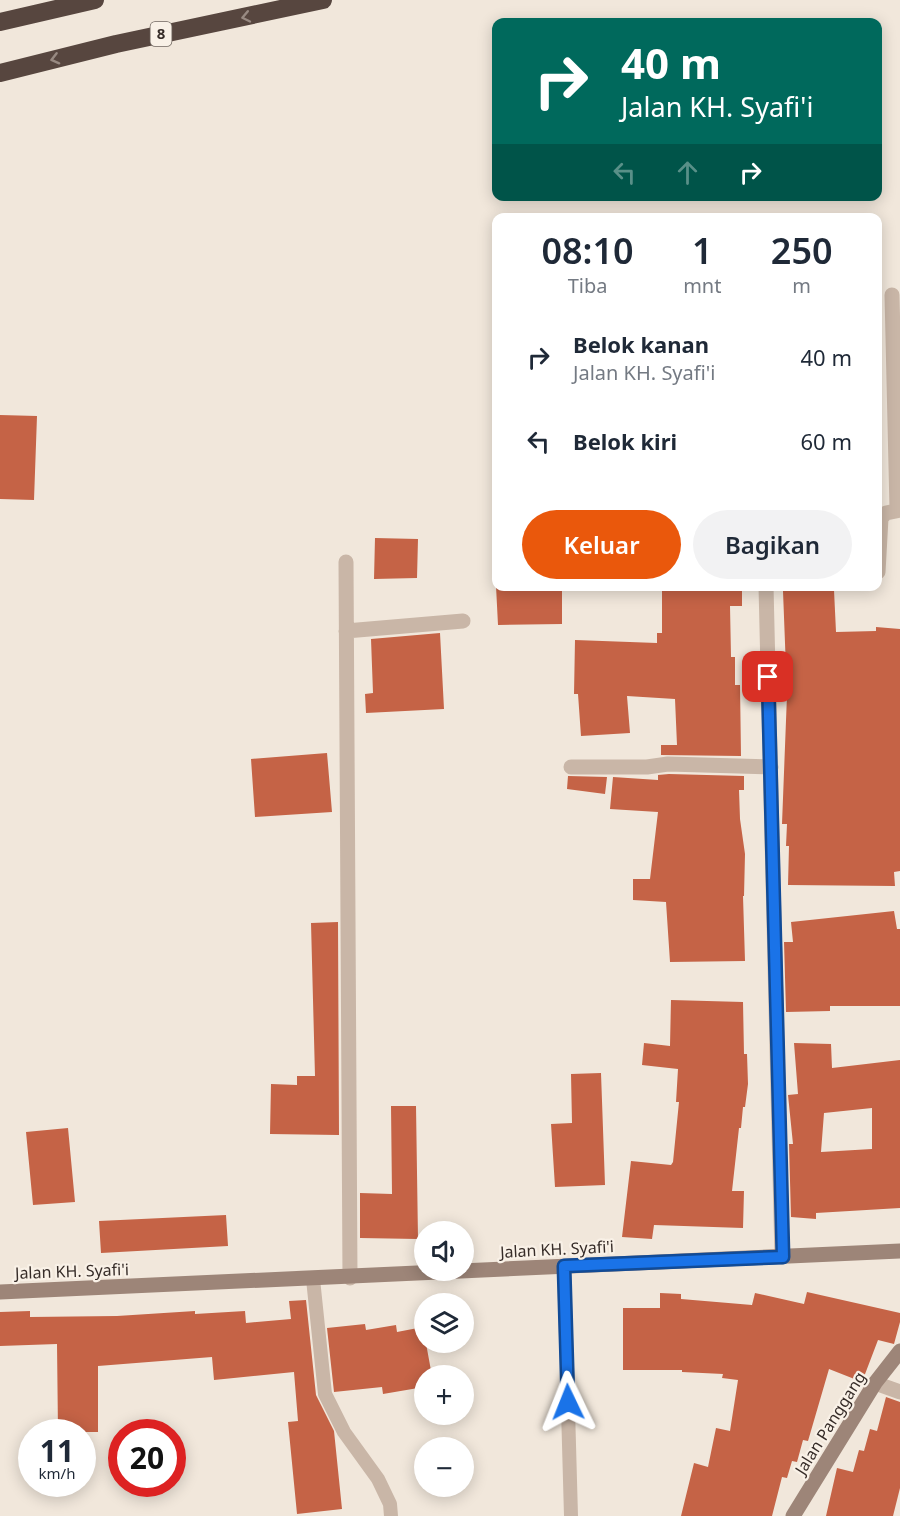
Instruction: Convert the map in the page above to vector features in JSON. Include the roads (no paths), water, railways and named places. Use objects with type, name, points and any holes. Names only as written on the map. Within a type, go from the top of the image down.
[{"type":"highway","points":[[0,22],[95,0]]},
{"type":"highway","name":"8","points":[[0,73],[116,44],[323,0]]},
{"type":"main road","name":"Jalan KH. Syafi'i","points":[[0,1292],[350,1278],[900,1251]]},
{"type":"main road","name":"Jalan Panggang","points":[[793,1516],[875,1383],[900,1351]]},
{"type":"street","points":[[882,517],[886,513],[898,510],[890,295]]},
{"type":"street","points":[[346,562],[350,1278]]},
{"type":"street","points":[[766,591],[783,1257]]},
{"type":"street","points":[[346,631],[463,621]]},
{"type":"street","points":[[571,767],[647,767],[668,764],[771,767]]},
{"type":"street","points":[[875,1383],[900,1392]]},
{"type":"lane","points":[[564,1266],[571,1516]]},
{"type":"lane","points":[[313,1279],[325,1394],[344,1432],[378,1479],[390,1504],[392,1516]]}]
